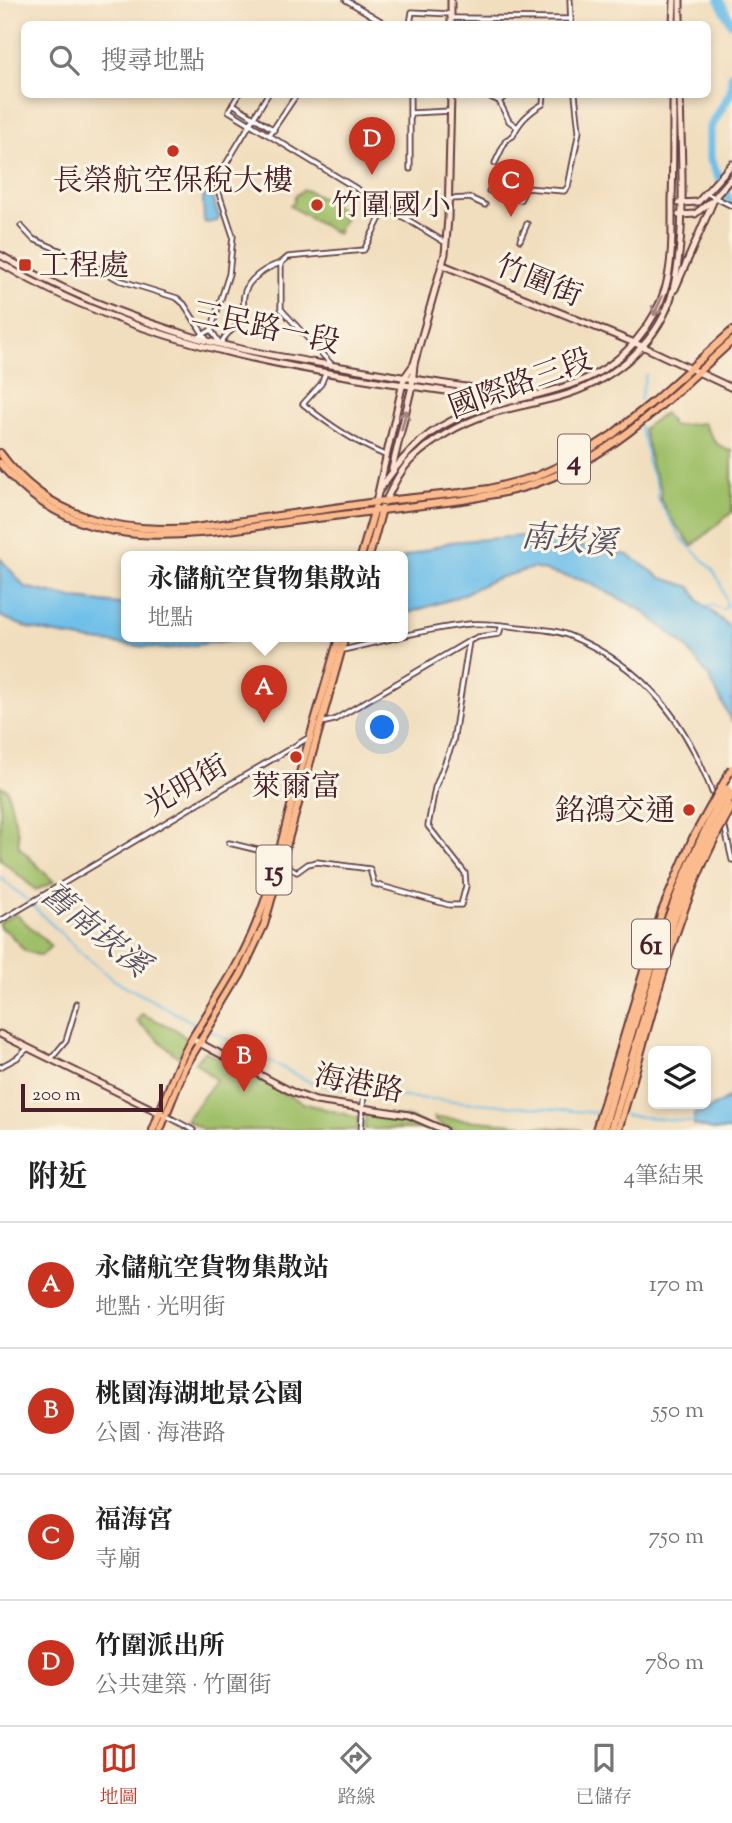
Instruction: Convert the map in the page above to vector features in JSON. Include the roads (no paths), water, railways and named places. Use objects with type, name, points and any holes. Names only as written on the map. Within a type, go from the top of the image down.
[{"type":"highway","name":"61","points":[[603,1130],[666,919],[704,830],[729,791]]},
{"type":"highway","name":"61","points":[[611,1130],[674,918],[729,791]]},
{"type":"main road","name":"4","points":[[0,464],[38,500],[57,511],[97,528],[135,535],[184,535],[374,510],[384,506],[488,489],[551,471],[575,459],[612,435],[732,331]]},
{"type":"main road","name":"4","points":[[0,453],[29,485],[65,508],[94,520],[156,531],[376,502],[384,506],[499,493],[554,476],[602,451],[650,414],[732,341]]},
{"type":"main road","points":[[364,551],[376,502]]},
{"type":"main road","points":[[371,551],[384,506]]},
{"type":"main road","name":"15","points":[[212,1016],[242,960],[264,904],[309,737],[341,642]]},
{"type":"main road","name":"15","points":[[153,1130],[197,1039],[257,942],[283,863],[342,642]]},
{"type":"main road","name":"61","points":[[596,1130],[638,983],[662,911],[693,838],[732,768]]},
{"type":"main road","name":"61","points":[[618,1130],[668,958],[709,852],[732,807]]},
{"type":"main road","name":"15","points":[[160,1130],[162,1114]]},
{"type":"street","points":[[346,0],[381,21]]},
{"type":"street","points":[[451,19],[452,0]]},
{"type":"street","points":[[570,0],[571,21]]},
{"type":"street","points":[[673,21],[674,0]]},
{"type":"street","points":[[680,0],[680,21]]},
{"type":"street","points":[[410,21],[412,12],[451,19],[496,21]]},
{"type":"street","points":[[237,98],[229,111],[446,243]]},
{"type":"street","points":[[21,226],[33,239],[119,279],[177,298],[184,304],[203,338],[211,330],[229,274],[233,236],[216,184],[217,179],[266,98]]},
{"type":"street","points":[[270,134],[294,98]]},
{"type":"street","points":[[410,98],[410,169]]},
{"type":"street","points":[[384,506],[413,383],[414,365],[443,265],[449,199],[451,98]]},
{"type":"street","points":[[493,98],[499,101],[516,127]]},
{"type":"street","points":[[499,101],[503,98]]},
{"type":"street","points":[[495,163],[506,140],[513,136],[516,127],[531,111],[543,104],[544,98]]},
{"type":"street","points":[[489,191],[520,200],[526,188],[550,192],[565,191],[569,187],[579,131],[575,98]]},
{"type":"street","name":"國際路三段","points":[[384,506],[405,466],[434,441],[476,419],[568,394],[600,380],[629,359],[653,318],[666,287],[672,216],[673,98]]},
{"type":"street","name":"國際路三段","points":[[379,491],[414,447],[441,426],[463,416],[584,380],[638,345],[661,318],[673,292],[678,262],[680,98]]},
{"type":"street","points":[[233,104],[274,130]]},
{"type":"street","points":[[410,113],[451,111]]},
{"type":"street","points":[[672,203],[695,204],[732,164]]},
{"type":"street","points":[[672,216],[699,213],[732,177]]},
{"type":"street","points":[[706,193],[717,195],[732,206]]},
{"type":"street","points":[[673,292],[717,195]]},
{"type":"street","points":[[449,199],[470,198],[485,205]]},
{"type":"street","points":[[219,351],[224,335],[242,318],[245,311],[244,295],[252,281],[267,267],[281,263],[288,257],[364,250],[386,206]]},
{"type":"street","points":[[520,240],[527,223]]},
{"type":"street","name":"三民路一段","points":[[0,255],[28,271],[132,317],[221,344],[413,383],[535,403]]},
{"type":"street","name":"三民路一段","points":[[0,263],[54,291],[130,324],[219,351],[326,372],[403,381]]},
{"type":"street","points":[[281,263],[281,309],[333,366]]},
{"type":"street","name":"竹圍街","points":[[443,265],[638,345],[732,388]]},
{"type":"street","points":[[211,330],[221,344]]},
{"type":"street","points":[[376,502],[403,381],[414,365]]},
{"type":"street","points":[[326,372],[321,384],[303,404],[364,446],[387,456]]},
{"type":"street","name":"三民路一段","points":[[413,383],[536,395]]},
{"type":"street","points":[[408,635],[473,624],[553,631],[570,636],[630,670],[646,683],[676,718],[706,775],[722,818],[732,860]]},
{"type":"street","points":[[321,723],[334,720],[469,641],[499,634],[502,625]]},
{"type":"street","points":[[283,863],[297,872],[308,864],[317,862],[370,869],[374,884],[449,905],[461,905],[466,873],[428,826],[435,788],[453,743],[469,641]]},
{"type":"street","points":[[341,650],[377,642]]},
{"type":"street","name":"光明街","points":[[0,920],[319,732]]},
{"type":"street","points":[[229,843],[278,855]]},
{"type":"street","points":[[51,1059],[66,1041],[77,1004]]},
{"type":"street","points":[[0,1034],[194,1130]]},
{"type":"street","name":"海港路","points":[[197,1039],[295,1093],[316,1101],[409,1115],[444,1130]]},
{"type":"street","points":[[0,1067],[28,1048]]},
{"type":"street","points":[[361,1130],[365,1080]]},
{"type":"water","points":[[208,193],[219,217],[217,221],[206,223],[203,198]]},
{"type":"water","points":[[523,536],[628,555],[662,578],[691,587],[699,601],[732,629],[732,722],[709,677],[687,648],[642,610],[585,581],[533,568],[495,579],[455,598],[408,613],[408,556],[450,542]]},
{"type":"water","points":[[0,558],[25,587],[77,599],[121,604],[121,642],[218,642],[165,649],[86,640],[28,628],[0,616]]},
{"type":"water","points":[[732,1096],[732,1130],[713,1130],[694,1125],[694,1114],[711,1108]]},
{"type":"waterway","points":[[719,0],[732,24]]},
{"type":"waterway","points":[[729,200],[710,158],[710,128],[731,92],[732,75]]},
{"type":"waterway","points":[[640,400],[646,375]]},
{"type":"waterway","points":[[639,425],[647,451],[647,461],[658,488],[657,498],[681,538],[713,570],[720,582],[727,605],[722,610],[713,605],[709,606],[709,609]]},
{"type":"waterway","name":"舊南崁溪","points":[[0,877],[28,901]]},
{"type":"waterway","name":"舊南崁溪","points":[[32,905],[81,953],[114,980],[196,1024]]},
{"type":"waterway","name":"舊南崁溪","points":[[211,1031],[310,1082],[360,1093]]},
{"type":"waterway","name":"舊南崁溪","points":[[368,1094],[598,1113]]},
{"type":"waterway","name":"舊南崁溪","points":[[624,1115],[695,1122]]},
{"type":"place","name":"長榮航空保稅大樓","points":[[173,151]]},
{"type":"place","name":"竹圍派出所","points":[[372,175]]},
{"type":"place","name":"竹圍國小","points":[[317,205]]},
{"type":"place","name":"福海宮","points":[[511,217]]},
{"type":"place","name":"工程處","points":[[25,265]]},
{"type":"place","name":"永儲航空貨物集散站","points":[[264,723]]},
{"type":"place","name":"萊爾富","points":[[296,757]]},
{"type":"place","name":"銘鴻交通","points":[[689,810]]},
{"type":"place","name":"桃園海湖地景公園","points":[[244,1092]]},
{"type":"water label","name":"南崁溪","points":[[569,539]]}]
